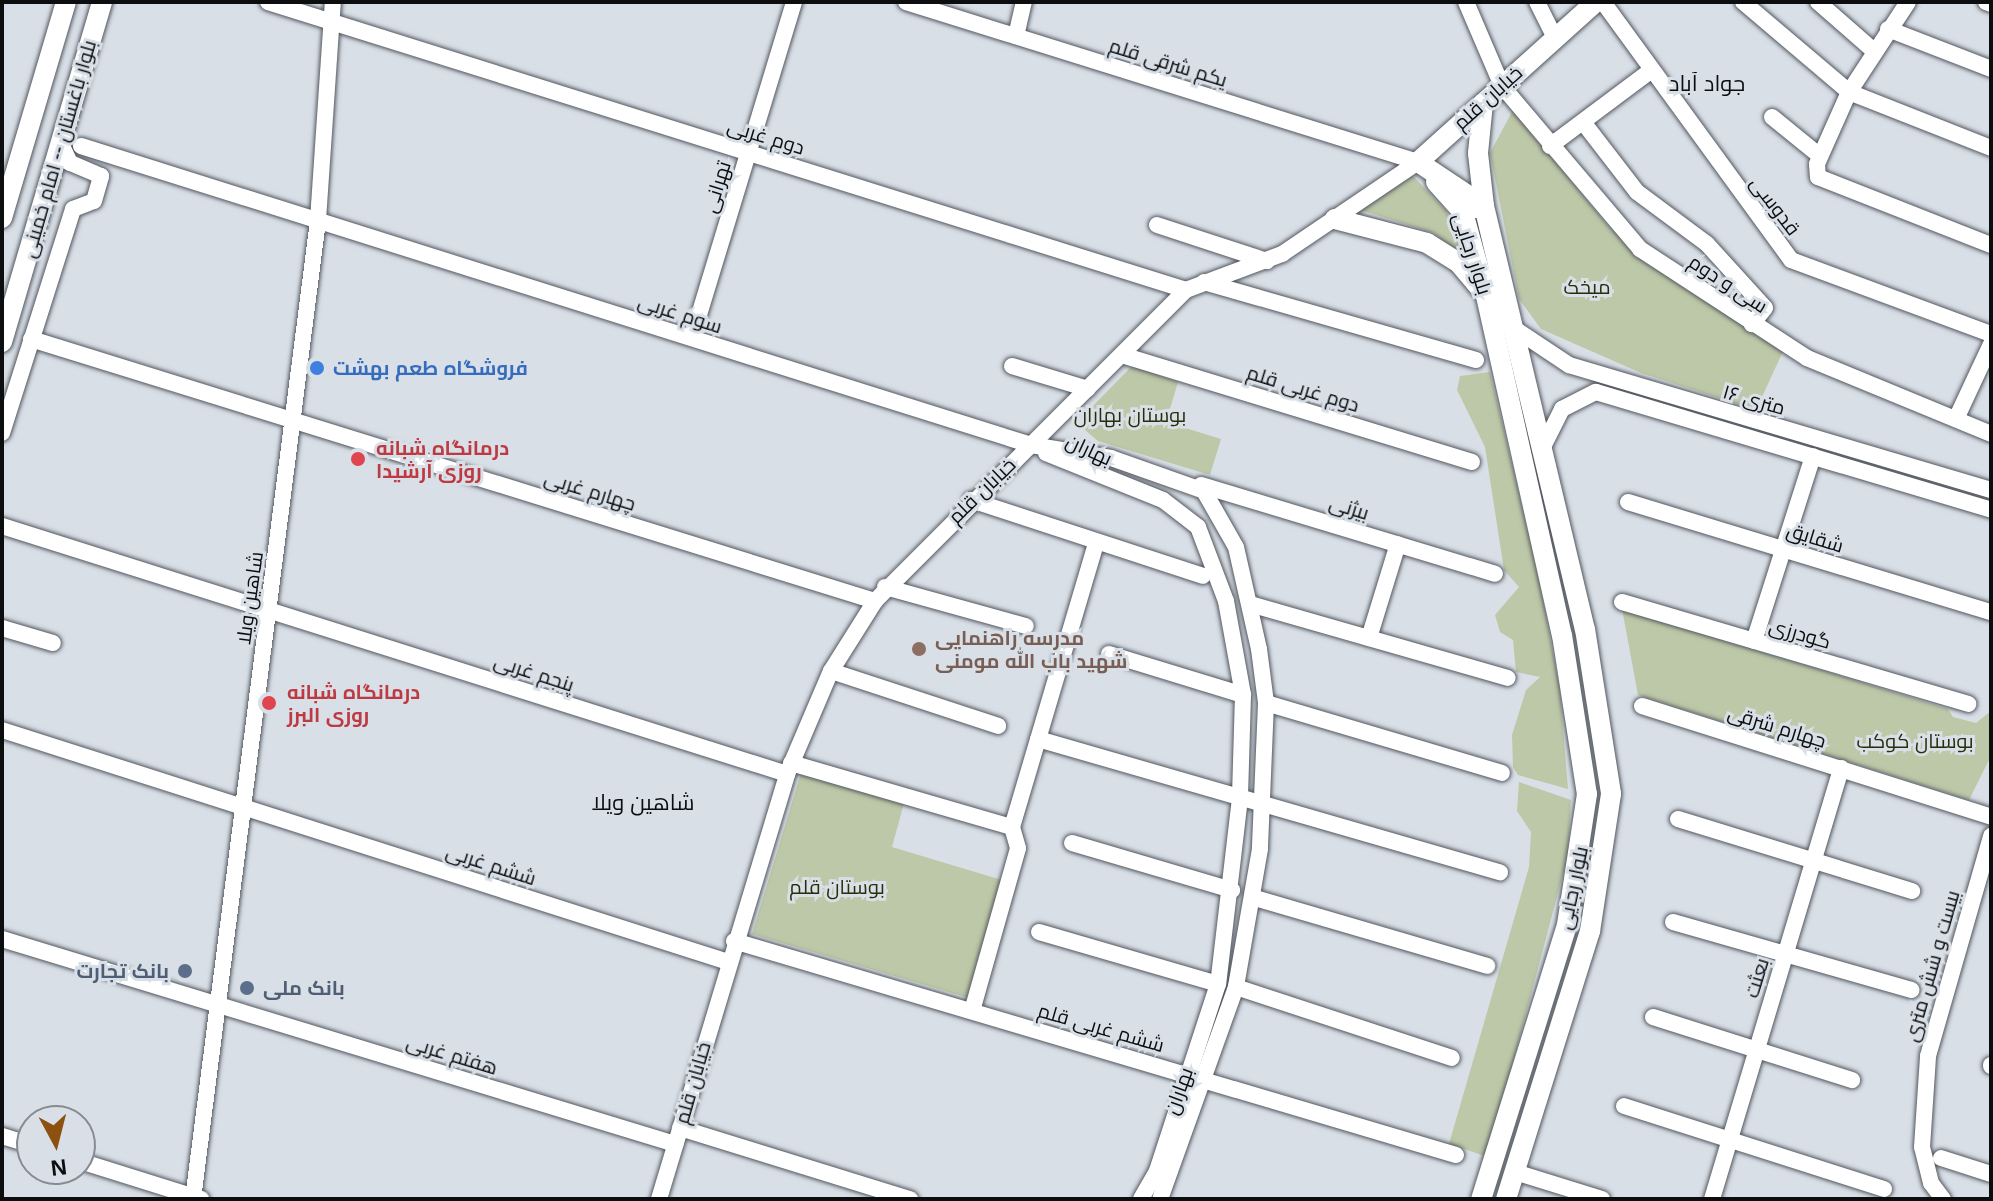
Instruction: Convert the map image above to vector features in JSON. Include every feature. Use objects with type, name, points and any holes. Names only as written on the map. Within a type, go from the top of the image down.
[{"type":"main road","name":"بلوار باغستان -- امام خمینی","points":[[2,218],[66,2]]},
{"type":"main road","name":"بلوار باغستان -- امام خمینی","points":[[2,342],[6,317],[102,2]]},
{"type":"main road","name":"خیابان قلم","points":[[1418,162],[1596,2]]},
{"type":"main road","points":[[1463,212],[1484,206],[1478,153],[1483,103]]},
{"type":"main road","name":"بلوار رجایی","points":[[1418,162],[1484,206],[1598,687],[1611,794],[1590,931],[1506,1199]]},
{"type":"main road","name":"بلوار رجایی","points":[[1418,162],[1463,212],[1486,296],[1562,635],[1587,794],[1567,925],[1481,1199]]},
{"type":"main road","points":[[1335,219],[1427,243],[1459,263],[1486,296]]},
{"type":"main road","points":[[1587,794],[1611,794]]},
{"type":"street","name":"دوم غربی","points":[[268,2],[1186,290]]},
{"type":"street","name":"شاهین ویلا","points":[[196,1198],[241,806],[318,220],[333,2]]},
{"type":"street","name":"تهرانی","points":[[692,338],[794,2]]},
{"type":"street","name":"یکم شرقی قلم","points":[[906,2],[1418,162]]},
{"type":"street","points":[[1016,36],[1024,2]]},
{"type":"street","name":"سی و دوم","points":[[1466,2],[1502,86],[1640,249],[1807,358],[1991,434]]},
{"type":"street","points":[[1537,2],[1555,38]]},
{"type":"street","name":"قدوسی","points":[[1603,2],[1649,72],[1798,266],[1991,334]]},
{"type":"street","points":[[1743,2],[1849,92],[1991,148]]},
{"type":"street","points":[[1818,2],[1874,51]]},
{"type":"street","points":[[1818,161],[1849,92],[1908,2]]},
{"type":"street","points":[[1888,29],[1991,69]]},
{"type":"street","points":[[1550,146],[1649,72]]},
{"type":"street","points":[[1772,117],[1818,161],[1823,182],[1991,245]]},
{"type":"street","points":[[1583,122],[1637,192],[1707,244],[1765,308],[1752,324]]},
{"type":"street","points":[[2,433],[73,209],[94,201],[101,176],[70,163],[60,142]]},
{"type":"street","name":"سوم غربی","points":[[81,146],[1031,445]]},
{"type":"street","name":"خیابان قلم","points":[[659,1199],[734,941],[789,768],[831,671],[880,594],[971,500],[1031,445],[1186,290],[1267,261],[1418,162]]},
{"type":"street","points":[[1157,225],[1267,261]]},
{"type":"street","points":[[1203,282],[1476,360]]},
{"type":"street","name":"۱۶ متری","points":[[1515,329],[1569,365],[1991,490]]},
{"type":"street","points":[[31,339],[293,420]]},
{"type":"street","points":[[1956,419],[1991,344]]},
{"type":"street","name":"دوم غربی قلم","points":[[1122,355],[1472,462]]},
{"type":"street","points":[[1012,366],[1088,389]]},
{"type":"street","name":"۱۶ متری","points":[[1542,449],[1562,409],[1596,392],[1991,510]]},
{"type":"street","name":"چهارم غربی","points":[[293,420],[880,594]]},
{"type":"street","name":"بهاران","points":[[1031,445],[1111,458],[1191,482],[1212,499],[1228,527],[1250,604],[1266,703],[1255,898],[1236,987],[1160,1199]]},
{"type":"street","name":"بهاران","points":[[1031,445],[1104,481],[1163,500],[1198,527],[1226,601],[1243,695],[1240,798],[1232,890],[1218,984],[1157,1171],[1141,1199]]},
{"type":"street","points":[[1754,641],[1813,456]]},
{"type":"street","points":[[1104,481],[1098,467],[1111,458]]},
{"type":"street","name":"بیژنی","points":[[1191,482],[1495,574]]},
{"type":"street","points":[[971,500],[1096,544],[1203,576]]},
{"type":"street","name":"شقایق","points":[[1628,502],[1991,612]]},
{"type":"street","name":"پنجم غربی","points":[[2,526],[789,768],[1012,827]]},
{"type":"street","points":[[972,1011],[1018,848],[1012,827],[1096,544]]},
{"type":"street","points":[[1369,638],[1398,544]]},
{"type":"street","points":[[880,594],[1026,626]]},
{"type":"street","name":"گودرزی","points":[[1622,602],[1968,704]]},
{"type":"street","points":[[1250,604],[1508,678]]},
{"type":"street","points":[[2,628],[53,643]]},
{"type":"street","points":[[1109,654],[1243,695]]},
{"type":"street","points":[[831,671],[998,726]]},
{"type":"street","points":[[1266,703],[1502,773]]},
{"type":"street","name":"چهارم شرقی","points":[[1642,706],[1991,817]]},
{"type":"street","name":"ششم غربی","points":[[2,730],[728,962]]},
{"type":"street","points":[[1038,739],[1500,872]]},
{"type":"street","name":"بعثت","points":[[1712,1199],[1841,768]]},
{"type":"street","points":[[1678,819],[1912,891]]},
{"type":"street","name":"بیست و شش متری","points":[[1943,1199],[1931,1183],[1922,1147],[1928,1056],[1991,836]]},
{"type":"street","points":[[1072,843],[1232,890]]},
{"type":"street","points":[[1255,898],[1487,966]]},
{"type":"street","points":[[1673,922],[1911,990]]},
{"type":"street","points":[[1039,932],[1218,984]]},
{"type":"street","name":"هفتم غربی","points":[[2,939],[217,1004],[910,1199]]},
{"type":"street","name":"ششم غربی قلم","points":[[734,941],[1456,1155]]},
{"type":"street","points":[[1236,987],[1452,1058]]},
{"type":"street","points":[[1653,1017],[1852,1080]]},
{"type":"street","points":[[1624,1106],[1884,1189]]},
{"type":"street","points":[[1941,1158],[1991,1174]]},
{"type":"street","points":[[96,1166],[196,1198]]},
{"type":"street","points":[[1515,1172],[1602,1199]]},
{"type":"green space","name":"میخک","points":[[1513,110],[1608,226],[1661,272],[1784,349],[1756,410],[1641,373],[1541,329],[1519,299],[1490,153]]},
{"type":"green space","points":[[1413,176],[1447,212],[1463,258],[1434,233],[1360,210]]},
{"type":"green space","name":"بوستان بهاران","points":[[1132,366],[1178,382],[1166,422],[1221,439],[1210,475],[1098,441],[1085,430],[1085,414]]},
{"type":"green space","points":[[1490,372],[1539,578],[1560,691],[1568,789],[1518,775],[1513,767],[1512,735],[1526,690],[1540,677],[1516,672],[1513,640],[1500,632],[1495,615],[1519,587],[1504,570],[1485,447],[1457,390],[1460,376]]},
{"type":"green space","name":"بوستان کوکب","points":[[1622,609],[1948,709],[1953,717],[1976,723],[1991,711],[1991,756],[1969,800],[1638,695]]},
{"type":"green space","name":"بوستان قلم","points":[[801,773],[904,803],[892,847],[1005,881],[969,998],[752,934]]},
{"type":"green space","points":[[1519,782],[1571,800],[1568,855],[1488,1157],[1449,1144],[1529,867],[1531,832],[1517,811]]},
{"type":"place","name":"فروشگاه طعم بهشت","points":[[317,368]]},
{"type":"place","name":"درمانگاه شبانه روزی آرشیدا","points":[[358,459]]},
{"type":"place","name":"مدرسه راهنمایی شهید باب الله مومنی","points":[[919,649]]},
{"type":"place","name":"درمانگاه شبانه روزی البرز","points":[[269,703]]},
{"type":"place","name":"بانک تجارت","points":[[185,971]]},
{"type":"place","name":"بانک ملی","points":[[247,988]]},
{"type":"district","name":"جواد آباد","points":[[1707,84]]},
{"type":"district","name":"شاهین ویلا","points":[[643,803]]}]
